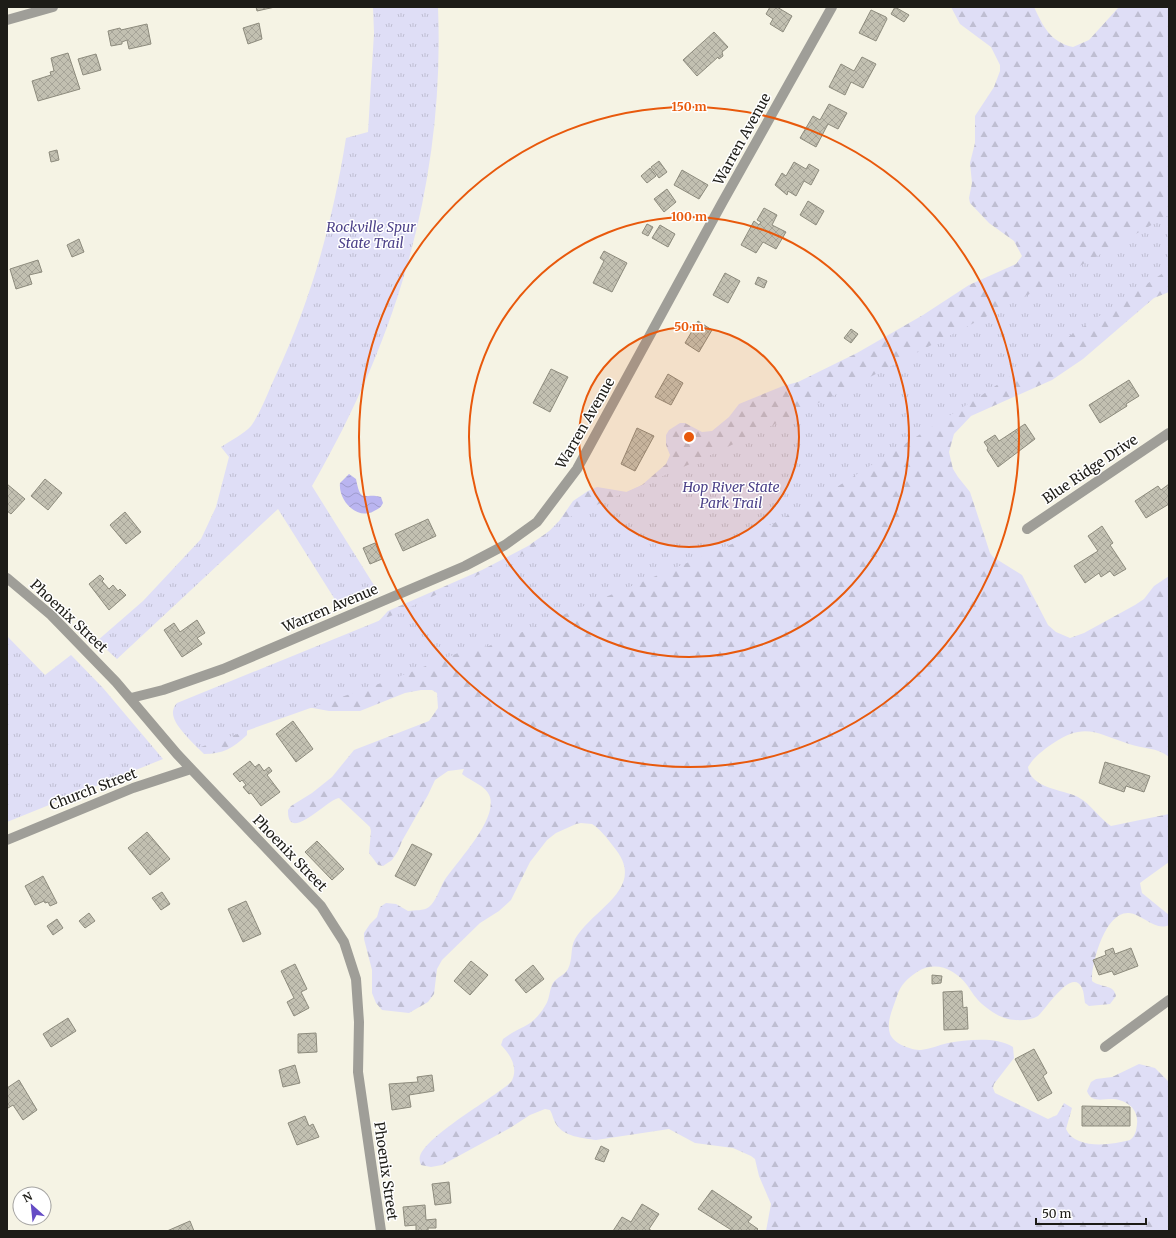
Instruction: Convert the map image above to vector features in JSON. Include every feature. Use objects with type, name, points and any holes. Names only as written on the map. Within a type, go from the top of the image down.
[{"type":"street","points":[[7,20],[53,7]]},
{"type":"street","name":"Warren Avenue","points":[[130,698],[182,684],[223,668],[458,569],[505,546],[537,522],[577,469],[722,203],[832,7]]},
{"type":"street","name":"Blue Ridge Drive","points":[[1028,529],[1169,433]]},
{"type":"street","name":"Phoenix Street","points":[[7,578],[51,615],[130,698],[191,769],[321,906],[344,942],[356,979],[358,1072],[381,1231]]},
{"type":"street","points":[[7,592],[16,585]]},
{"type":"street","name":"Church Street","points":[[7,840],[133,788],[191,769]]},
{"type":"street","points":[[1105,1047],[1169,1000]]},
{"type":"green space","name":"Rockville Spur State Trail","points":[[373,7],[438,7],[438,71],[433,134],[424,195],[410,256],[392,315],[369,373],[342,430],[312,486],[377,590],[339,606],[278,509],[117,659],[97,641],[143,601],[201,539],[216,507],[229,457],[221,447],[245,432],[251,426],[264,402],[288,348],[310,290],[319,260],[341,169],[346,138],[368,132],[374,33]]},
{"type":"green space","points":[[951,7],[1034,7],[1048,32],[1058,41],[1073,47],[1089,40],[1119,7],[1169,7],[1169,292],[1154,298],[1083,359],[1052,380],[971,416],[954,434],[949,452],[953,469],[970,492],[990,553],[993,557],[1022,575],[1048,625],[1056,632],[1070,638],[1084,633],[1144,599],[1154,586],[1169,576],[1169,757],[1160,751],[1134,746],[1098,733],[1082,731],[1063,737],[1052,744],[1038,754],[1028,767],[1030,774],[1035,780],[1048,787],[1071,794],[1083,800],[1111,826],[1169,814],[1169,862],[1140,883],[1142,893],[1169,915],[1169,925],[1164,927],[1154,925],[1139,916],[1129,913],[1121,914],[1107,928],[1098,948],[1093,968],[1092,981],[1110,988],[1115,992],[1116,996],[1110,1004],[1089,1006],[1085,1003],[1082,988],[1077,983],[1072,983],[1065,986],[1058,992],[1038,1016],[1023,1020],[1008,1019],[994,1013],[982,1004],[957,975],[944,968],[931,967],[924,968],[917,972],[902,985],[890,1015],[889,1029],[892,1038],[895,1041],[903,1046],[917,1050],[928,1049],[948,1043],[981,1040],[998,1041],[1013,1047],[1014,1058],[994,1084],[993,1088],[995,1093],[1048,1119],[1057,1115],[1064,1103],[1072,1108],[1066,1129],[1071,1136],[1085,1143],[1104,1144],[1130,1140],[1135,1135],[1137,1124],[1136,1113],[1126,1103],[1116,1099],[1102,1100],[1092,1098],[1087,1091],[1091,1082],[1096,1079],[1112,1077],[1139,1064],[1155,1068],[1169,1082],[1169,1231],[766,1231],[771,1204],[759,1176],[755,1159],[751,1156],[733,1148],[695,1143],[669,1129],[596,1140],[580,1137],[564,1132],[559,1128],[550,1110],[545,1109],[530,1115],[510,1128],[442,1165],[431,1167],[421,1165],[420,1156],[425,1147],[434,1138],[511,1082],[514,1067],[511,1058],[501,1045],[503,1039],[530,1023],[545,1006],[553,983],[568,969],[572,946],[575,939],[615,896],[622,885],[625,874],[622,861],[606,837],[592,824],[576,824],[556,833],[547,840],[530,862],[511,900],[499,911],[480,923],[442,960],[437,969],[434,994],[428,1002],[409,1013],[382,1010],[376,1003],[372,993],[372,970],[364,939],[364,933],[377,917],[380,907],[386,903],[396,904],[408,911],[429,907],[436,898],[444,881],[482,829],[491,807],[490,797],[485,789],[462,774],[464,769],[448,771],[435,780],[398,851],[392,860],[383,866],[378,865],[369,853],[370,827],[339,798],[300,822],[294,823],[289,820],[288,810],[291,806],[312,793],[332,777],[354,750],[429,721],[438,708],[437,693],[432,690],[421,690],[405,693],[360,711],[329,711],[302,706],[247,730],[247,735],[232,747],[211,754],[204,754],[191,741],[179,726],[174,715],[378,622],[388,611],[482,570],[528,546],[555,527],[573,501],[588,491],[597,487],[627,492],[642,485],[666,464],[670,455],[666,445],[666,435],[669,430],[680,423],[685,423],[702,432],[712,431],[729,417],[739,404],[783,386],[798,382],[857,353],[923,315],[969,285],[1016,264],[1022,256],[1014,241],[989,223],[970,203],[969,198],[972,183],[970,163],[975,143],[975,116],[994,87],[1000,71],[1000,65],[991,47],[960,24]]},
{"type":"green space","name":"Hop River State Park Trail","points":[[1169,215],[1169,269],[979,397],[821,497],[751,536],[484,648],[489,637],[468,649],[398,677],[198,748],[175,721],[173,715],[177,703],[393,615],[531,550],[558,522],[715,453],[847,389],[1041,288]]},
{"type":"green space","points":[[7,636],[45,675],[71,655],[103,688],[163,759],[7,822]]},
{"type":"water","points":[[349,474],[356,479],[362,495],[381,497],[383,503],[378,509],[368,513],[361,513],[355,511],[345,502],[340,489],[340,483]]},
{"type":"building","points":[[256,7],[275,7],[257,11]]},
{"type":"building","points":[[770,7],[777,7],[792,16],[783,32],[770,24],[773,19],[766,14]]},
{"type":"building","points":[[895,7],[909,15],[904,22],[891,14]]},
{"type":"building","points":[[871,10],[886,17],[887,19],[876,41],[859,33]]},
{"type":"building","points":[[259,23],[262,39],[248,44],[243,28]]},
{"type":"building","points":[[147,24],[151,44],[129,49],[127,40],[122,42],[122,44],[111,46],[108,31],[120,28],[121,30]]},
{"type":"building","points":[[714,32],[728,47],[722,52],[723,56],[719,59],[718,57],[697,76],[683,60]]},
{"type":"building","points":[[68,53],[80,89],[38,101],[32,81],[51,75],[50,72],[54,71],[51,58]]},
{"type":"building","points":[[96,54],[101,70],[83,75],[78,59]]},
{"type":"building","points":[[862,57],[876,64],[863,88],[851,82],[845,95],[829,87],[841,64],[854,71]]},
{"type":"building","points":[[829,104],[847,113],[838,129],[828,124],[816,147],[800,138],[813,116],[820,120]]},
{"type":"building","points":[[57,150],[59,160],[51,162],[49,152]]},
{"type":"building","points":[[659,161],[667,172],[659,178],[651,167]]},
{"type":"building","points":[[794,162],[806,169],[809,164],[819,170],[811,185],[804,181],[796,196],[788,191],[787,195],[775,185],[782,173],[786,176]]},
{"type":"building","points":[[650,168],[656,176],[647,183],[641,176]]},
{"type":"building","points":[[682,170],[708,185],[699,199],[674,185]]},
{"type":"building","points":[[667,189],[676,202],[664,212],[654,199]]},
{"type":"building","points":[[808,201],[824,211],[816,225],[800,215]]},
{"type":"building","points":[[764,208],[777,215],[772,225],[786,232],[776,249],[763,242],[756,253],[741,245],[754,221],[759,225],[761,222],[757,220]]},
{"type":"building","points":[[647,224],[653,227],[648,236],[642,233]]},
{"type":"building","points":[[660,225],[675,234],[668,247],[652,238]]},
{"type":"building","points":[[79,239],[84,252],[72,257],[67,245]]},
{"type":"building","points":[[604,251],[627,263],[612,292],[593,283],[604,261],[600,258]]},
{"type":"building","points":[[38,260],[42,272],[29,275],[32,284],[16,289],[10,269]]},
{"type":"building","points":[[725,273],[740,281],[728,303],[713,295]]},
{"type":"building","points":[[758,277],[767,281],[764,288],[755,284]]},
{"type":"building","points":[[698,321],[712,330],[699,352],[685,343]]},
{"type":"building","points":[[851,329],[858,334],[851,343],[844,338]]},
{"type":"building","points":[[551,369],[568,377],[550,412],[533,403]]},
{"type":"building","points":[[668,374],[683,383],[671,405],[655,397]]},
{"type":"building","points":[[1129,380],[1139,396],[1126,404],[1127,406],[1100,423],[1089,405]]},
{"type":"building","points":[[1025,424],[1035,439],[998,467],[987,450],[988,448],[984,442],[995,435],[999,441]]},
{"type":"building","points":[[637,428],[654,436],[635,471],[621,464]]},
{"type":"building","points":[[45,479],[62,493],[48,510],[31,496]]},
{"type":"building","points":[[7,484],[25,499],[11,514],[7,511]]},
{"type":"building","points":[[1169,484],[1169,504],[1146,518],[1135,501],[1158,486],[1161,490]]},
{"type":"building","points":[[125,512],[141,532],[126,544],[110,525]]},
{"type":"building","points":[[428,519],[436,536],[403,551],[395,534]]},
{"type":"building","points":[[1102,526],[1113,543],[1110,545],[1126,569],[1114,576],[1110,571],[1101,577],[1099,573],[1085,583],[1074,566],[1098,551],[1088,536]]},
{"type":"building","points":[[375,543],[382,559],[370,564],[363,548]]},
{"type":"building","points":[[100,575],[104,579],[102,581],[109,589],[113,585],[118,591],[120,589],[126,595],[109,610],[89,584]]},
{"type":"building","points":[[197,620],[205,633],[197,638],[202,644],[182,657],[164,630],[174,623],[180,632]]},
{"type":"building","points":[[293,721],[313,749],[296,762],[276,734]]},
{"type":"building","points":[[250,761],[255,767],[259,764],[264,771],[269,767],[272,771],[267,775],[280,792],[261,806],[251,793],[249,794],[243,787],[246,785],[242,780],[240,782],[233,774]]},
{"type":"building","points":[[1105,762],[1150,776],[1144,792],[1126,786],[1124,792],[1099,783]]},
{"type":"building","points":[[147,832],[170,859],[150,875],[128,848]]},
{"type":"building","points":[[317,841],[344,869],[332,880],[305,852]]},
{"type":"building","points":[[412,844],[432,854],[415,886],[395,876]]},
{"type":"building","points":[[43,876],[57,903],[50,906],[48,902],[45,903],[44,901],[35,905],[25,886]]},
{"type":"building","points":[[162,892],[170,904],[161,910],[152,898]]},
{"type":"building","points":[[246,901],[261,934],[243,942],[228,909]]},
{"type":"building","points":[[89,913],[95,921],[85,928],[79,921]]},
{"type":"building","points":[[57,919],[63,928],[53,935],[47,926]]},
{"type":"building","points":[[1113,948],[1115,954],[1131,948],[1138,966],[1114,975],[1112,971],[1099,975],[1093,960],[1106,955],[1105,951]]},
{"type":"building","points":[[471,961],[488,975],[470,995],[454,981]]},
{"type":"building","points":[[295,964],[307,989],[301,992],[309,1008],[294,1016],[287,1002],[294,998],[281,971]]},
{"type":"building","points":[[533,965],[544,979],[526,993],[515,980]]},
{"type":"building","points":[[932,975],[942,976],[941,983],[932,984]]},
{"type":"building","points":[[962,991],[963,1008],[967,1007],[968,1029],[944,1030],[943,992]]},
{"type":"building","points":[[68,1018],[76,1031],[51,1047],[43,1034]]},
{"type":"building","points":[[316,1033],[317,1052],[298,1053],[298,1034]]},
{"type":"building","points":[[1034,1049],[1047,1073],[1043,1076],[1052,1093],[1038,1101],[1015,1059]]},
{"type":"building","points":[[295,1065],[300,1083],[283,1087],[279,1070]]},
{"type":"building","points":[[432,1075],[434,1091],[409,1095],[411,1107],[392,1110],[389,1084],[418,1082],[417,1077]]},
{"type":"building","points":[[19,1080],[37,1110],[23,1120],[13,1105],[8,1108],[7,1106],[7,1088]]},
{"type":"building","points":[[1082,1106],[1130,1107],[1130,1126],[1082,1126]]},
{"type":"building","points":[[305,1116],[309,1126],[313,1124],[319,1137],[297,1145],[288,1123]]},
{"type":"building","points":[[601,1146],[609,1150],[604,1162],[595,1159]]},
{"type":"building","points":[[449,1182],[451,1203],[435,1205],[432,1184]]},
{"type":"building","points":[[712,1190],[752,1217],[748,1222],[758,1229],[756,1231],[733,1231],[698,1209]]},
{"type":"building","points":[[642,1204],[659,1214],[649,1229],[652,1231],[613,1231],[622,1217],[631,1222]]},
{"type":"building","points":[[425,1205],[426,1220],[436,1219],[436,1228],[428,1228],[428,1231],[416,1231],[416,1225],[405,1226],[403,1207]]},
{"type":"building","points":[[190,1221],[194,1231],[167,1231]]}]
